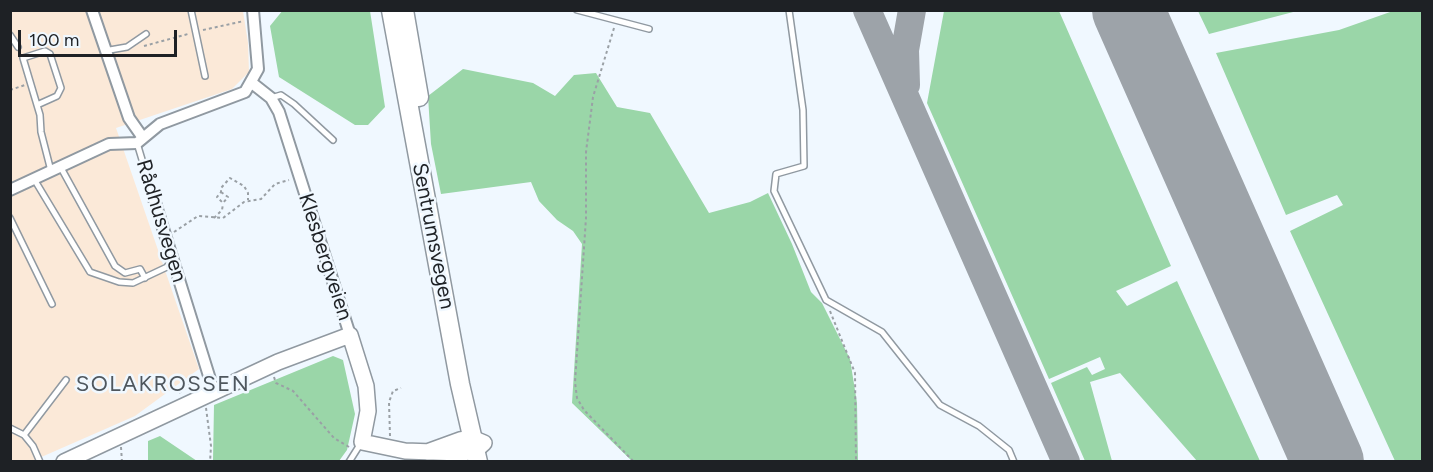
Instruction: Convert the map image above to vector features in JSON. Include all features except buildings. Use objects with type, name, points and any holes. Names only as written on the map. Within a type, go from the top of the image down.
[{"type":"main road","name":"Sentrumsvegen","points":[[391,10],[480,451]]},
{"type":"main road","name":"Sentrumsvegen","points":[[404,10],[439,235],[480,451]]},
{"type":"street","points":[[10,190],[109,144],[140,141],[104,51],[92,10]]},
{"type":"street","points":[[252,83],[259,63],[253,10]]},
{"type":"street","name":"Klesbergveien","points":[[252,83],[271,98],[279,112],[366,386],[368,411],[355,444]]},
{"type":"street","name":"Rådhusvegen","points":[[140,141],[168,121],[239,97],[252,83]]},
{"type":"street","name":"Rådhusvegen","points":[[153,196],[209,395]]},
{"type":"street","points":[[64,462],[278,362],[350,335]]},
{"type":"street","points":[[355,444],[389,450],[480,451]]},
{"type":"lane","points":[[191,10],[204,75]]},
{"type":"lane","points":[[577,10],[649,29]]},
{"type":"lane","points":[[789,10],[803,110],[804,166],[776,174],[774,191],[826,300],[882,332],[940,405],[979,426],[1009,450],[1014,462]]},
{"type":"lane","points":[[104,51],[127,47],[147,34]]},
{"type":"lane","points":[[10,35],[18,47]]},
{"type":"lane","points":[[37,105],[57,96],[61,88],[50,54],[45,51],[23,58],[37,105],[40,132],[56,169],[115,266],[125,273],[140,268],[146,278]]},
{"type":"lane","points":[[271,98],[281,95],[333,140]]},
{"type":"lane","name":"Rådhusvegen","points":[[140,141],[153,196]]},
{"type":"lane","points":[[34,179],[90,272],[119,282],[133,283],[167,267],[172,258]]},
{"type":"lane","points":[[10,218],[52,303]]},
{"type":"lane","points":[[24,435],[66,380]]},
{"type":"lane","points":[[10,428],[24,435],[33,446],[40,462]]},
{"type":"lane","points":[[349,461],[355,444]]},
{"type":"path","points":[[127,47],[138,47],[246,20]]},
{"type":"path","points":[[615,20],[614,35],[593,97],[586,152],[586,218],[575,382],[577,398],[584,410],[634,462]]},
{"type":"path","points":[[10,90],[30,83]]},
{"type":"path","points":[[223,203],[217,200],[221,192],[220,188],[230,178],[244,186],[248,193],[248,201]]},
{"type":"path","points":[[166,236],[198,216],[214,218],[229,214],[248,201],[261,199],[275,184],[292,179]]},
{"type":"path","points":[[214,218],[222,210],[223,203],[228,196],[221,192]]},
{"type":"path","points":[[826,300],[855,373],[856,462]]},
{"type":"path","points":[[276,383],[293,391],[334,438],[355,444]]},
{"type":"path","points":[[389,450],[389,402],[393,391],[401,388]]},
{"type":"path","points":[[209,395],[210,462]]},
{"type":"path","points":[[121,444],[122,462]]},
{"type":"shaded area","points":[[10,11],[243,11],[248,43],[249,72],[232,89],[116,128],[199,369],[135,416],[30,462],[10,461]]},
{"type":"green space","points":[[283,10],[370,11],[385,107],[368,125],[355,125],[279,77],[270,26]]},
{"type":"green space","points":[[944,11],[1059,11],[1171,266],[1116,291],[1127,306],[1177,281],[1260,461],[1197,461],[1120,373],[1090,382],[1112,461],[1085,461],[1051,383],[1087,367],[1092,375],[1105,369],[1100,357],[1049,379],[927,103]]},
{"type":"green space","points":[[1198,11],[1297,11],[1209,34]]},
{"type":"green space","points":[[1393,11],[1422,12],[1422,461],[1395,461],[1290,231],[1343,205],[1337,195],[1286,215],[1216,53],[1339,30]]},
{"type":"green space","points":[[463,69],[533,83],[555,96],[574,75],[596,73],[617,107],[650,113],[709,213],[750,202],[768,193],[811,292],[822,303],[850,359],[857,403],[858,461],[632,461],[572,403],[582,244],[573,231],[557,220],[539,201],[531,182],[441,194],[431,144],[428,96]]},
{"type":"green space","points":[[333,356],[343,360],[355,414],[347,450],[339,461],[213,461],[214,405]]},
{"type":"green space","points":[[160,436],[197,461],[148,461],[148,441]]},
{"type":"taxiway","points":[[867,10],[1066,462]]},
{"type":"taxiway","points":[[906,85],[905,50],[912,10]]},
{"type":"runway","points":[[1128,10],[1328,462]]},
{"type":"district","name":"SOLAKROSSEN","points":[[163,385]]}]
